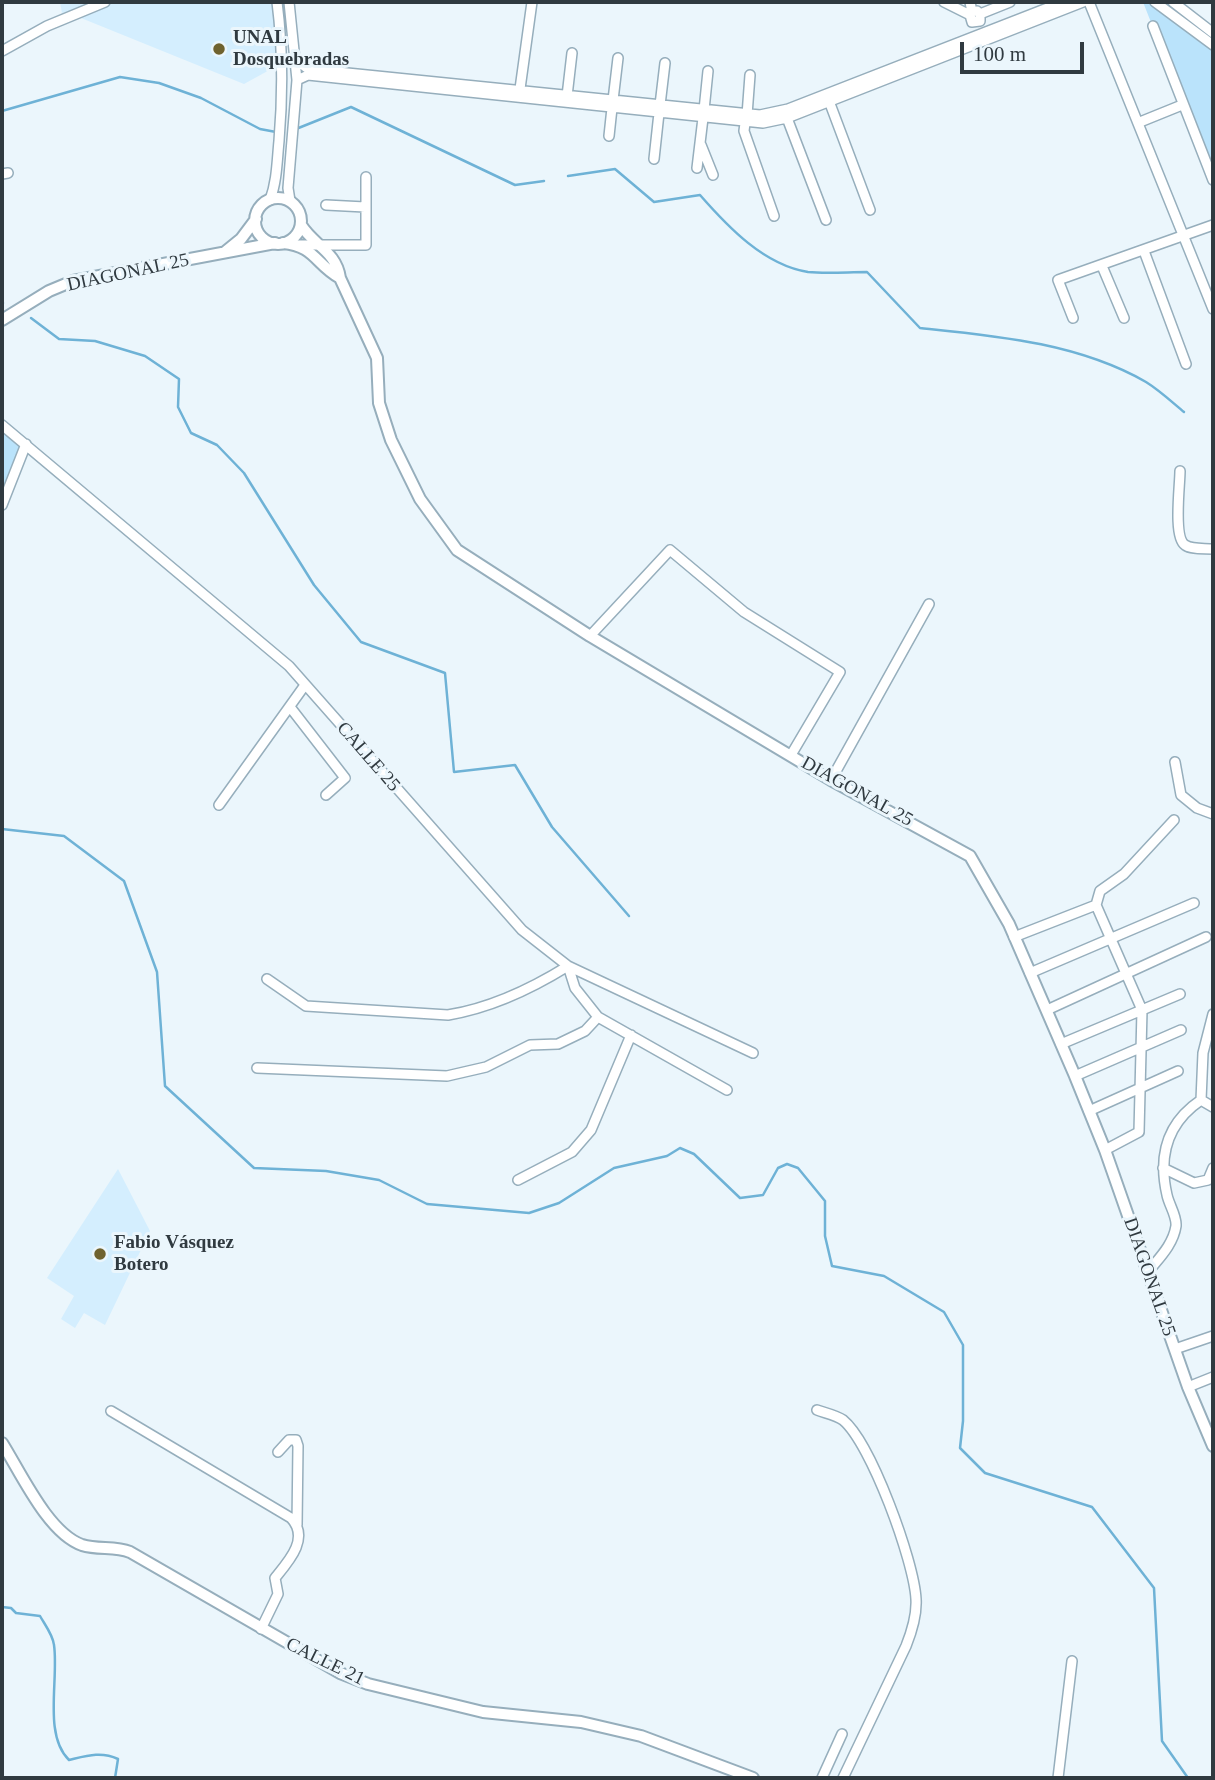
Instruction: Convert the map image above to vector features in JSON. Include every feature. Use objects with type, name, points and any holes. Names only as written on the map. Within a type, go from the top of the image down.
[{"type":"street","points":[[2,51],[47,26],[105,2]]},
{"type":"street","points":[[221,254],[241,239],[256,219],[260,207],[270,200],[275,185],[284,62],[277,2]]},
{"type":"street","points":[[256,219],[262,237],[278,243],[294,237],[301,225],[299,212],[290,201],[288,188],[297,98],[296,60],[289,2]]},
{"type":"street","points":[[519,94],[532,2]]},
{"type":"street","points":[[944,2],[975,16],[1010,2]]},
{"type":"street","points":[[970,2],[982,33]]},
{"type":"street","points":[[746,119],[788,109],[1063,2]]},
{"type":"street","points":[[296,60],[308,69],[519,94],[746,119],[787,118],[1083,2]]},
{"type":"street","points":[[1089,2],[1186,234],[1213,309]]},
{"type":"street","points":[[1155,2],[1213,45]]},
{"type":"street","points":[[1176,4],[1188,2]]},
{"type":"street","points":[[1176,4],[1213,33]]},
{"type":"street","points":[[1153,26],[1213,180]]},
{"type":"street","points":[[567,96],[572,53]]},
{"type":"street","points":[[609,136],[618,58]]},
{"type":"street","points":[[654,159],[664,63]]},
{"type":"street","points":[[697,168],[708,71]]},
{"type":"street","points":[[297,80],[308,75],[567,96],[613,104]]},
{"type":"street","points":[[750,75],[744,131],[774,216]]},
{"type":"street","points":[[829,101],[870,210]]},
{"type":"street","points":[[1140,122],[1182,105]]},
{"type":"street","points":[[787,118],[826,220]]},
{"type":"street","points":[[700,143],[713,175]]},
{"type":"street","points":[[297,245],[366,245],[366,177]]},
{"type":"street","points":[[270,200],[290,201]]},
{"type":"street","points":[[326,205],[365,207]]},
{"type":"street","name":"DIAGONAL 25","points":[[301,225],[330,252],[338,264],[340,278],[377,358],[379,403],[391,440],[420,499],[457,550],[590,636],[831,780],[970,856],[1014,937],[1075,1076],[1105,1150],[1188,1387],[1213,1446]]},
{"type":"street","points":[[1073,318],[1058,280],[1213,225]]},
{"type":"street","name":"DIAGONAL 25","points":[[2,320],[49,291],[72,281],[278,243],[307,248],[326,270],[340,278]]},
{"type":"street","points":[[1144,251],[1186,364]]},
{"type":"street","points":[[1102,266],[1124,318]]},
{"type":"street","name":"CALLE 25","points":[[2,425],[289,666],[522,930],[568,966],[753,1053]]},
{"type":"street","points":[[2,505],[26,444]]},
{"type":"street","points":[[1180,471],[1178,528],[1181,541],[1187,547],[1213,549]]},
{"type":"street","points":[[590,636],[670,550],[744,612],[840,672],[791,755]]},
{"type":"street","points":[[831,780],[929,604]]},
{"type":"street","points":[[219,805],[305,685]]},
{"type":"street","points":[[290,707],[345,778],[326,795]]},
{"type":"street","points":[[1175,762],[1181,795],[1198,808],[1213,814]]},
{"type":"street","points":[[1105,1150],[1139,1132],[1142,1010],[1096,905],[1100,891],[1124,874],[1174,820]]},
{"type":"street","points":[[1030,973],[1194,903]]},
{"type":"street","points":[[1014,937],[1096,905]]},
{"type":"street","points":[[1046,1010],[1206,937]]},
{"type":"street","points":[[267,979],[306,1006],[448,1015],[466,1012],[533,988],[568,966],[575,988],[598,1017],[727,1090]]},
{"type":"street","points":[[1061,1044],[1180,994]]},
{"type":"street","points":[[1148,1272],[1173,1240],[1176,1223],[1167,1196],[1163,1168],[1170,1131],[1201,1100],[1203,1053],[1213,1014]]},
{"type":"street","points":[[257,1068],[447,1076],[486,1067],[530,1045],[558,1044],[585,1031],[598,1017]]},
{"type":"street","points":[[1075,1076],[1181,1030]]},
{"type":"street","points":[[518,1180],[572,1152],[591,1130],[631,1035]]},
{"type":"street","points":[[1089,1111],[1178,1071]]},
{"type":"street","points":[[1201,1100],[1213,1107]]},
{"type":"street","points":[[1163,1168],[1194,1183],[1208,1180],[1213,1168]]},
{"type":"street","points":[[1175,1349],[1213,1336]]},
{"type":"street","points":[[1188,1387],[1213,1377]]},
{"type":"street","points":[[817,1410],[843,1420],[871,1466],[901,1531],[916,1599],[913,1629],[843,1778]]},
{"type":"street","points":[[111,1411],[291,1518],[297,1525]]},
{"type":"street","points":[[261,1629],[278,1594],[275,1578],[292,1557],[298,1542],[299,1453],[296,1440],[289,1440],[278,1452]]},
{"type":"street","name":"CALLE 21","points":[[2,1443],[50,1518],[65,1536],[84,1546],[117,1547],[130,1552],[340,1673],[368,1684],[484,1712],[581,1722],[641,1737],[753,1778]]},
{"type":"street","points":[[1058,1778],[1072,1661]]},
{"type":"street","points":[[822,1778],[842,1734]]},
{"type":"shaded area","name":"UNAL Dosquebradas","points":[[60,2],[277,2],[284,62],[244,84],[81,18],[77,9],[62,13]]},
{"type":"shaded area","points":[[1143,2],[1155,2],[1213,45],[1213,180]]},
{"type":"shaded area","points":[[2,425],[26,444],[2,505]]},
{"type":"shaded area","name":"Fabio Vásquez Botero","points":[[118,1169],[150,1231],[105,1325],[84,1313],[75,1328],[61,1319],[74,1296],[47,1278]]},
{"type":"waterway","points":[[2,111],[120,77],[159,83],[201,98],[260,129],[276,132]]},
{"type":"waterway","points":[[296,129],[351,107],[515,185],[544,181]]},
{"type":"waterway","points":[[568,176],[615,169],[654,202],[700,195],[735,232],[776,262],[808,272],[867,272],[920,328],[1036,343],[1093,358],[1146,382],[1184,412]]},
{"type":"waterway","points":[[31,318],[59,339],[95,341],[145,356],[179,379],[178,407],[191,433],[217,445],[244,473],[314,585],[361,642],[445,673],[454,772],[515,765],[552,827],[629,916]]},
{"type":"waterway","points":[[2,829],[64,836],[124,881],[157,972],[165,1086],[254,1168],[326,1171],[379,1180],[427,1204],[529,1213],[559,1203],[614,1168],[667,1156],[680,1148],[694,1154],[740,1198],[763,1195],[778,1168],[787,1164],[798,1168],[825,1201],[825,1236],[832,1266],[884,1276],[944,1312],[963,1345],[963,1421],[960,1448],[985,1473],[1092,1507],[1154,1588],[1162,1741],[1188,1778]]},
{"type":"waterway","points":[[2,1607],[11,1608],[16,1613],[40,1616],[52,1638],[55,1659],[54,1722],[61,1749],[69,1760],[100,1755],[118,1759],[115,1778]]},
{"type":"place","name":"UNAL Dosquebradas","points":[[219,49]]},
{"type":"place","name":"Fabio Vásquez Botero","points":[[100,1254]]}]
